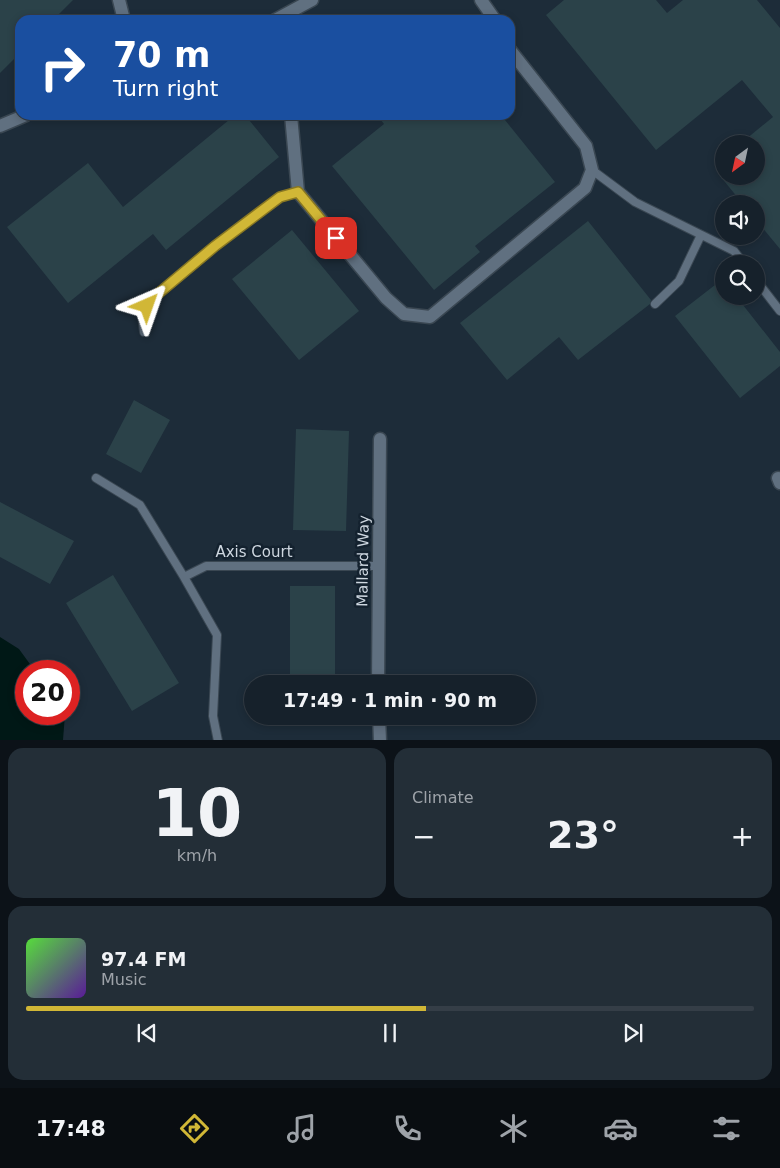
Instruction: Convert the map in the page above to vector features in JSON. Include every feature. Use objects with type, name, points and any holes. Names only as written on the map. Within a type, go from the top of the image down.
[{"type":"street","points":[[119,0],[123,15]]},
{"type":"street","points":[[285,15],[312,0]]},
{"type":"street","points":[[481,0],[492,15]]},
{"type":"street","points":[[291,120],[298,192],[386,298],[404,314],[430,317],[585,188],[592,170],[586,146],[515,56]]},
{"type":"street","points":[[0,126],[15,120]]},
{"type":"street","name":"Mallard Way","points":[[378,675],[380,440]]},
{"type":"street","points":[[379,725],[380,740]]},
{"type":"lane","points":[[592,170],[635,202],[734,251],[737,255]]},
{"type":"lane","points":[[144,332],[142,315],[153,298],[215,246],[280,197],[298,192]]},
{"type":"lane","points":[[655,304],[679,281],[701,235]]},
{"type":"lane","points":[[765,292],[780,311]]},
{"type":"lane","points":[[96,478],[140,505],[184,577],[216,635],[213,716],[218,740]]},
{"type":"lane","name":"Axis Court","points":[[184,577],[206,566],[379,566]]},
{"type":"shaded area","points":[[0,637],[19,649],[27,660],[15,660],[15,725],[64,725],[63,740],[0,740]]},
{"type":"building","points":[[0,0],[73,0],[58,15],[15,15],[15,58],[0,73]]},
{"type":"building","points":[[564,0],[656,0],[667,13],[683,0],[757,0],[780,28],[780,249],[765,231],[765,195],[736,195],[727,185],[765,185],[765,135],[751,135],[773,117],[742,80],[656,150],[546,15]]},
{"type":"building","points":[[229,120],[249,120],[279,157],[166,250],[153,234],[68,303],[7,227],[88,163],[123,207]]},
{"type":"building","points":[[381,120],[505,120],[555,182],[475,246],[480,252],[434,290],[332,166],[384,124]]},
{"type":"building","points":[[588,221],[651,300],[650,304],[578,360],[559,337],[507,380],[460,323]]},
{"type":"building","points":[[292,230],[359,311],[299,360],[232,279]]},
{"type":"building","points":[[715,285],[715,305],[743,305],[780,352],[780,366],[740,398],[675,316]]},
{"type":"building","points":[[134,400],[170,420],[141,473],[106,454]]},
{"type":"building","points":[[296,429],[349,431],[346,531],[293,530]]},
{"type":"building","points":[[0,502],[74,541],[50,584],[0,557]]},
{"type":"building","points":[[113,575],[179,683],[132,711],[66,603]]},
{"type":"building","points":[[290,586],[335,586],[335,675],[290,675]]},
{"type":"route","points":[[147,306],[153,298],[215,246],[280,197],[298,192],[336,238]]}]
